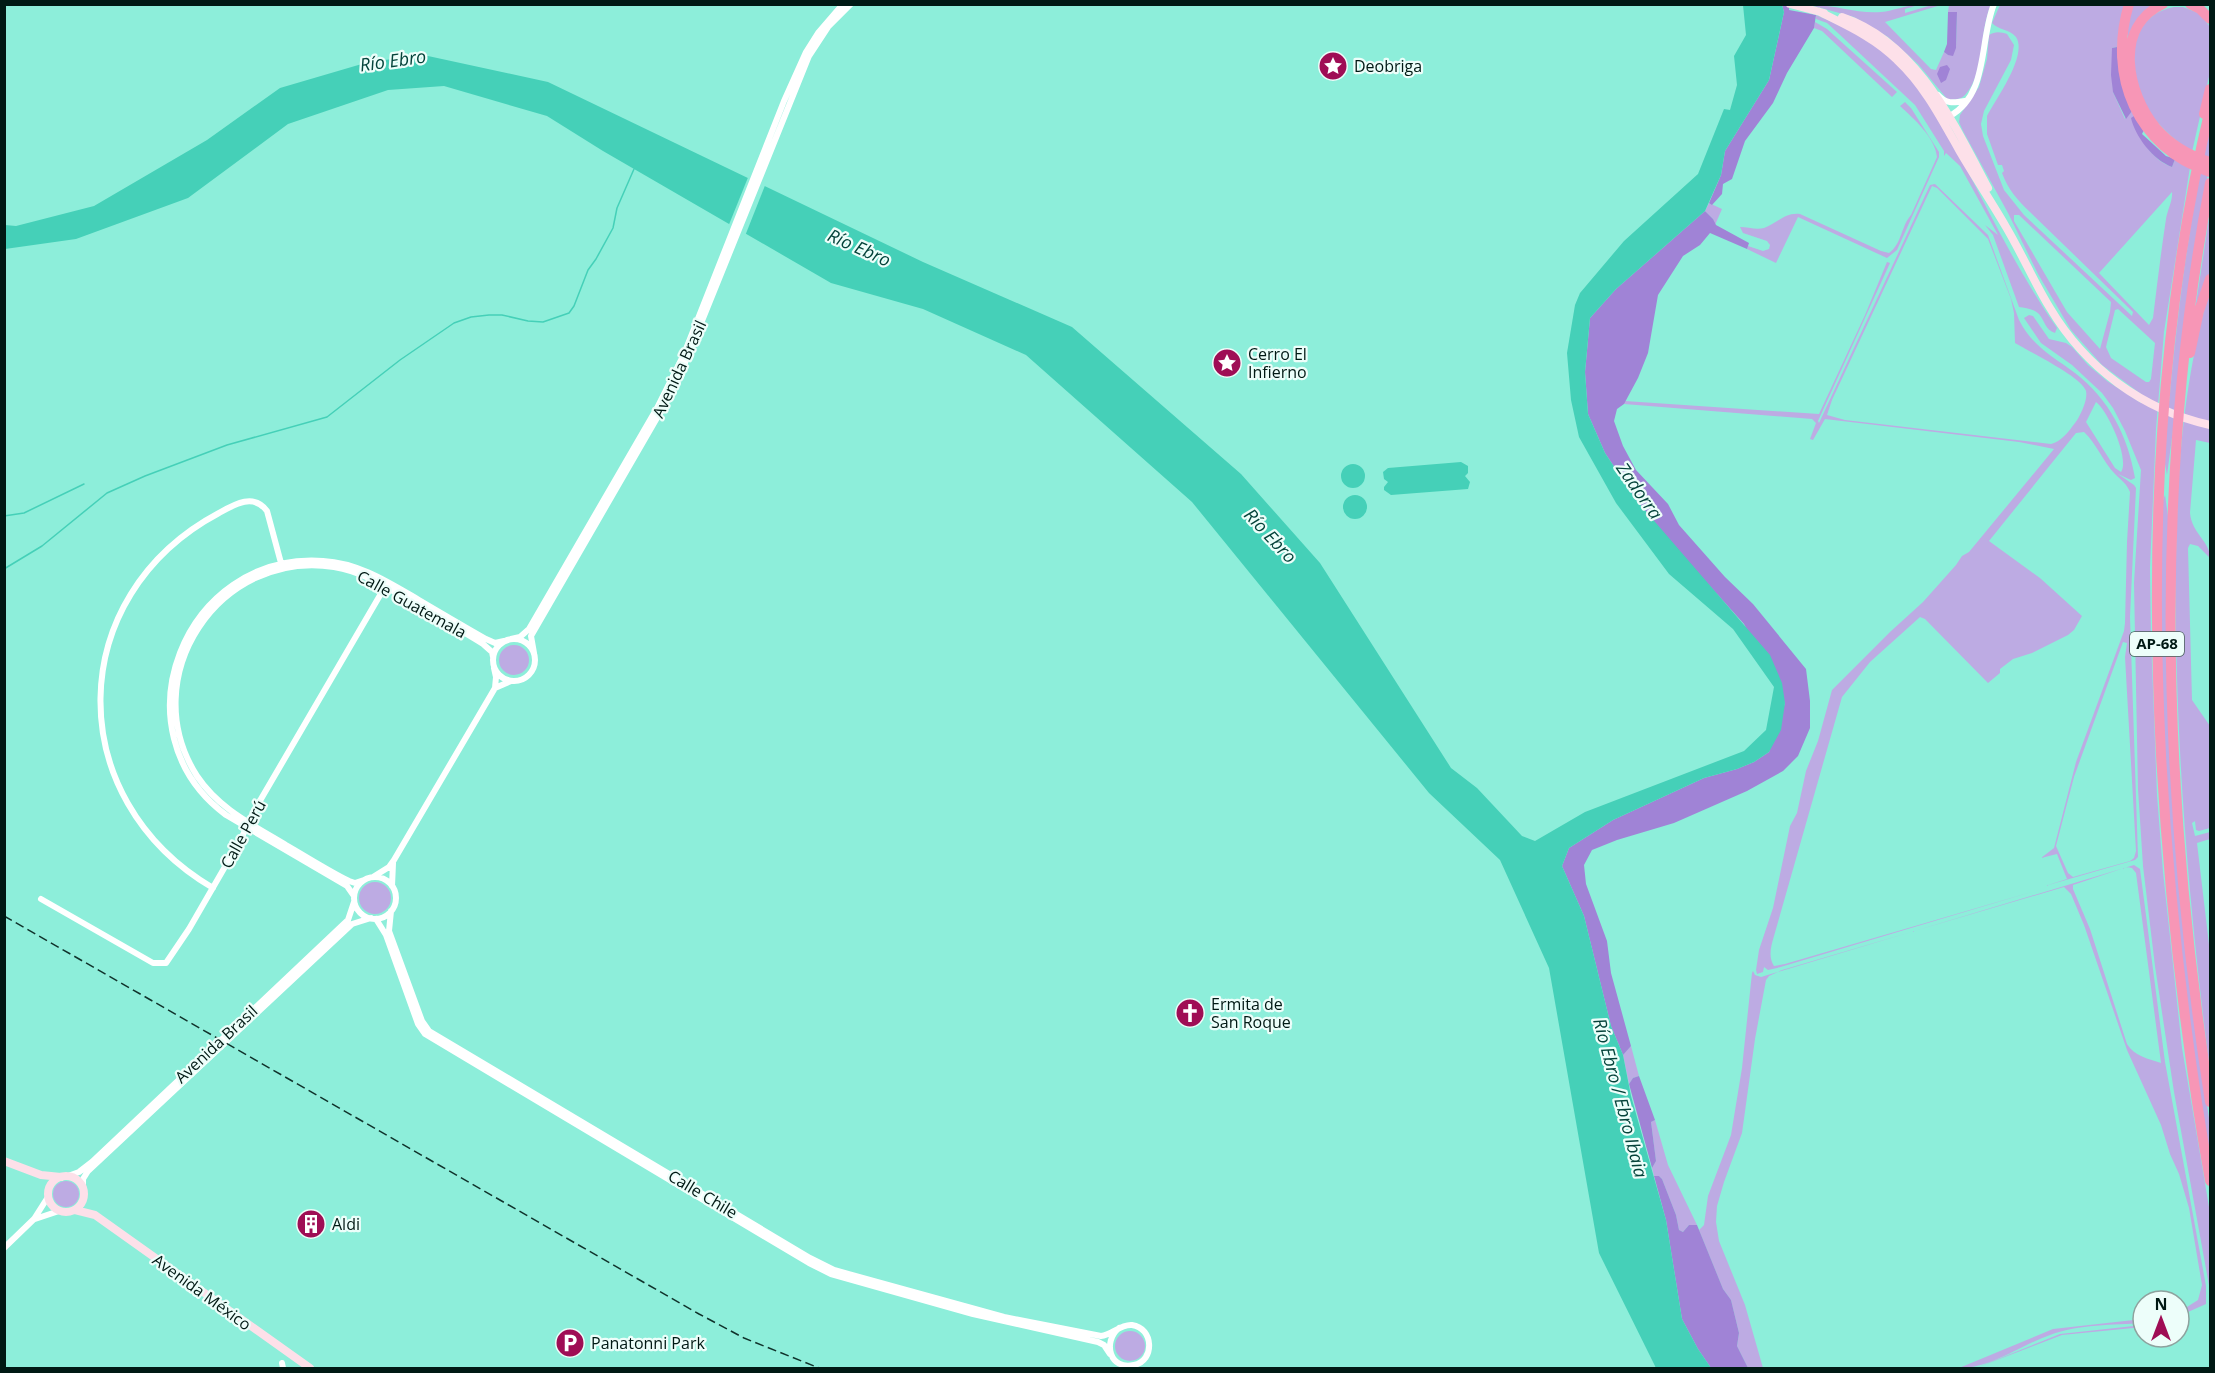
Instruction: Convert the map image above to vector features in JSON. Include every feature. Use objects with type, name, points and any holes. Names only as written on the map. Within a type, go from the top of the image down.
[{"type":"highway","points":[[2129,4],[2121,44],[2122,72],[2136,110],[2154,136],[2179,152],[2211,162]]},
{"type":"highway","points":[[2163,4],[2147,14],[2135,30],[2129,56],[2134,87],[2156,128],[2196,167],[2211,172]]},
{"type":"highway","points":[[2190,4],[2211,19]]},
{"type":"highway","points":[[2202,144],[2202,123],[2211,88]]},
{"type":"highway","name":"AP-68","points":[[2211,109],[2186,229],[2166,374],[2158,487],[2156,617],[2163,791],[2173,921],[2190,1058],[2211,1180]]},
{"type":"highway","name":"AP-68","points":[[2211,183],[2189,315],[2182,385],[2172,548],[2173,721],[2176,790],[2187,919],[2211,1102]]},
{"type":"highway","points":[[2182,385],[2187,377],[2199,311],[2211,279]]},
{"type":"main road","points":[[1790,4],[1845,18],[1864,27],[1904,57],[1930,89],[1947,115],[2050,309],[2070,337],[2097,367],[2118,384],[2142,399],[2177,415],[2207,424]]},
{"type":"main road","points":[[1820,12],[1876,42],[1898,60],[1919,82],[1972,165]]},
{"type":"main road","points":[[4,1161],[41,1175],[64,1176],[77,1180],[84,1192],[83,1202],[75,1210],[66,1212],[54,1208],[41,1175]]},
{"type":"main road","points":[[48,1195],[52,1183],[64,1176]]},
{"type":"main road","name":"Avenida México","points":[[84,1192],[95,1215]]},
{"type":"main road","name":"Avenida México","points":[[75,1210],[95,1215],[310,1368]]},
{"type":"street","points":[[778,125],[806,52],[818,33],[843,4]]},
{"type":"street","points":[[778,125],[809,56],[828,27],[850,4]]},
{"type":"street","points":[[1919,82],[1942,113],[1950,116],[1958,110],[1974,90],[1978,80],[1987,27],[1994,4]]},
{"type":"street","points":[[1904,57],[1915,64],[1943,100],[1951,103],[1965,101]]},
{"type":"street","points":[[1947,115],[1965,101]]},
{"type":"street","points":[[1958,110],[1958,128],[1971,153],[1972,165]]},
{"type":"street","name":"Avenida Brasil","points":[[549,598],[661,411],[683,368],[778,125]]},
{"type":"street","points":[[213,888],[182,869],[160,848],[135,818],[120,792],[107,754],[102,730],[100,696],[104,664],[120,614],[141,578],[170,546],[206,519],[242,502],[258,502],[267,511],[280,563]]},
{"type":"street","name":"Calle Guatemala","points":[[354,899],[347,886],[210,801],[194,781],[184,762],[171,722],[171,682],[185,638],[211,603],[244,577],[280,563],[312,560],[339,562],[369,572],[483,644],[492,652],[493,657]]},
{"type":"street","name":"Calle Guatemala","points":[[364,880],[355,883],[349,881],[247,825],[207,789],[191,765],[184,748],[176,713],[180,666],[191,640],[208,614],[229,594],[251,580],[277,570],[311,565],[334,567],[358,573],[386,584],[486,639],[495,643],[507,640]]},
{"type":"street","name":"Calle Perú","points":[[42,900],[153,963],[161,965],[166,963],[213,888],[386,584]]},
{"type":"street","points":[[394,860],[392,887],[396,899],[391,911],[374,919],[360,913],[354,899],[359,884],[373,877],[394,860],[495,688],[493,657],[495,650],[507,640],[520,637],[526,632],[549,598]]},
{"type":"street","points":[[495,688],[530,674],[533,668],[534,653],[531,636],[549,598]]},
{"type":"street","points":[[507,640],[522,640],[534,653]]},
{"type":"street","points":[[494,668],[498,674],[511,681]]},
{"type":"street","points":[[373,877],[384,879],[392,887]]},
{"type":"street","name":"Avenida Brasil","points":[[238,1028],[348,920],[354,899]]},
{"type":"street","name":"Calle Chile","points":[[391,911],[389,931],[422,1021],[429,1030],[810,1258],[834,1270],[1004,1317],[1096,1336],[1107,1335],[1119,1328]]},
{"type":"street","name":"Avenida Brasil","points":[[64,1176],[85,1168],[352,924],[361,919],[374,919]]},
{"type":"street","name":"Calle Chile","points":[[374,919],[386,935],[418,1024],[422,1031],[432,1039],[825,1272],[993,1319],[1095,1341],[1104,1345],[1112,1356]]},
{"type":"street","name":"Avenida Brasil","points":[[84,1192],[83,1179],[88,1171],[210,1054]]},
{"type":"street","points":[[4,1248],[34,1219],[48,1195]]},
{"type":"street","points":[[34,1219],[59,1211]]},
{"type":"street","points":[[1131,1325],[1143,1330],[1149,1341],[1148,1353],[1140,1363],[1127,1366],[1112,1356],[1109,1343],[1114,1332],[1119,1328],[1131,1325]]},
{"type":"shaded area","points":[[1782,5],[1789,5],[1789,10],[1816,15],[1814,28],[1787,73],[1773,103],[1745,141],[1732,179],[1723,184],[1722,194],[1712,205],[1709,203],[1721,175],[1725,151],[1769,80],[1784,12]]},
{"type":"shaded area","points":[[1810,5],[1872,12],[1918,5],[1905,9],[1905,13],[1932,5],[1941,5],[1885,22],[1931,69],[1936,70],[1944,52],[1948,55],[1956,48],[1957,13],[1948,12],[1949,5],[1991,5],[1987,15],[1976,76],[1962,98],[1948,100],[1918,64],[1888,37],[1854,17]]},
{"type":"shaded area","points":[[2000,5],[2125,5],[2117,47],[2112,48],[2113,92],[2125,119],[2132,111],[2133,121],[2143,142],[2158,159],[2172,167],[2175,159],[2190,167],[2164,332],[2156,429],[2150,568],[2151,639],[2157,795],[2163,872],[2182,1048],[2210,1213],[2210,1291],[2174,1092],[2143,866],[2138,789],[2134,583],[2141,470],[2125,431],[2102,393],[2072,365],[2041,343],[2024,318],[2029,315],[2033,316],[2049,339],[2066,343],[2072,347],[2107,381],[2141,403],[2145,397],[2102,365],[2071,330],[2038,274],[1959,122],[1960,115],[1979,87],[1987,59],[1989,35],[1998,32],[2007,34],[2014,45],[2011,60],[1984,111],[1981,124],[1983,136],[2004,190],[2024,215],[2132,316],[2133,312],[2021,203],[2004,179],[2002,165],[1998,165],[1987,134],[1987,116],[2009,77],[2018,55],[2019,45],[2013,34],[1992,23]],"holes":[[[2172,192],[2166,219],[2153,318],[2149,325],[2099,273]],[[2014,215],[2019,215],[2111,302],[2100,349],[2067,312],[2014,221]],[[2118,309],[2155,343],[2149,382],[2111,358],[2106,347],[2115,310]]]},
{"type":"shaded area","points":[[2132,5],[2157,5],[2128,43],[2128,13]]},
{"type":"shaded area","points":[[2174,7],[2183,7],[2200,14],[2210,27],[2210,72],[2192,152],[2154,118],[2145,104],[2135,70],[2134,54],[2137,38],[2145,24],[2157,13]]},
{"type":"shaded area","points":[[1948,12],[1957,12],[1956,48],[1953,56],[1944,52],[1947,44]]},
{"type":"shaded area","points":[[1816,15],[1878,47],[1895,61],[1926,98],[2020,270],[2057,328],[2055,333],[2047,328],[2037,312],[2019,307],[1993,235],[1985,225],[1998,235],[1960,166],[1946,153],[1944,156],[1944,151],[1915,105],[1827,23],[1816,19]]},
{"type":"shaded area","points":[[1815,22],[1827,29],[1897,92],[1892,97],[1822,31],[1814,28]]},
{"type":"shaded area","points":[[2117,47],[2121,79],[2132,111],[2126,119],[2113,92],[2112,48]]},
{"type":"shaded area","points":[[1947,65],[1950,69],[1946,80],[1941,83],[1937,74],[1940,67]]},
{"type":"shaded area","points":[[1905,102],[1939,152],[1939,157],[1897,250],[1887,258],[1798,217],[1776,263],[1747,249],[1748,246],[1763,251],[1769,249],[1770,245],[1767,241],[1743,233],[1740,227],[1764,228],[1786,216],[1800,214],[1889,253],[1899,240],[1937,157],[1928,136],[1900,106]]},
{"type":"shaded area","points":[[2134,116],[2144,130],[2142,134],[2166,156],[2175,159],[2172,167],[2158,159],[2146,147],[2133,125],[2131,118]]},
{"type":"shaded area","points":[[2210,126],[2210,163],[2167,475],[2164,458],[2181,291]]},
{"type":"shaded area","points":[[1935,184],[1988,235],[2024,329],[2044,350],[2098,394],[2122,433],[2132,462],[2135,478],[2131,480],[2118,474],[2136,488],[2130,617],[2138,857],[2135,860],[2045,886],[2067,879],[2057,854],[2041,858],[2054,848],[2076,762],[2125,623],[2130,492],[2089,437],[2084,432],[2076,433],[1989,541],[2040,578],[2082,616],[2074,630],[2032,653],[2013,659],[1988,683],[1925,619],[1920,617],[1870,662],[1842,697],[1773,940],[1771,959],[1774,966],[1785,964],[2038,890],[1777,968],[1768,970],[1764,967],[1763,972],[1757,974],[1759,950],[1773,908],[1790,826],[1797,813],[1806,771],[1818,741],[1832,690],[1923,602],[1962,556],[1969,552],[2054,449],[2019,442],[1825,419],[1813,440],[1810,439],[1816,423],[1812,419],[1624,404],[1625,401],[1819,414],[1887,262],[1890,263],[1819,423],[1930,185]],"holes":[[[1932,186],[1937,188],[1988,239],[2011,299],[2015,343],[2064,371],[2081,383],[2085,389],[2085,401],[2079,416],[2067,433],[2055,443],[1845,420],[1827,415]],[[2096,402],[2112,425],[2120,447],[2123,457],[2121,472],[2115,468],[2086,422]],[[2123,642],[2127,643],[2125,657],[2136,851],[2134,858],[2130,861],[2073,877],[2068,873],[2056,846],[2074,777]]]},
{"type":"shaded area","points":[[1709,203],[1722,209],[1715,225],[1713,219],[1705,211]]},
{"type":"shaded area","points":[[1705,211],[1716,225],[1749,243],[1747,249],[1710,233],[1700,245],[1683,256],[1658,295],[1648,353],[1624,404],[1617,409],[1614,421],[1623,446],[1636,470],[1668,504],[1679,525],[1725,577],[1753,604],[1806,669],[1810,701],[1810,728],[1798,756],[1783,771],[1747,791],[1674,823],[1592,850],[1584,865],[1586,884],[1607,941],[1611,973],[1631,1046],[1623,1055],[1611,1026],[1584,916],[1562,866],[1569,848],[1613,820],[1704,778],[1754,762],[1769,752],[1785,703],[1744,624],[1637,501],[1605,453],[1588,414],[1585,372],[1590,318],[1616,289]]},
{"type":"shaded area","points":[[2210,212],[2210,274],[2194,317]]},
{"type":"shaded area","points":[[2210,290],[2210,422],[2201,426],[2210,429],[2210,443],[2196,440],[2190,513],[2191,520],[2207,547],[2210,558],[2198,546],[2190,544],[2188,548],[2192,700],[2210,726],[2210,828],[2199,831],[2196,830],[2195,821],[2192,823],[2195,836],[2210,832],[2210,839],[2197,843],[2210,953],[2210,1070],[2191,906],[2179,741],[2176,545],[2184,416],[2199,331]]},
{"type":"shaded area","points":[[2165,495],[2168,516],[2168,645],[2203,1077],[2210,1125],[2210,1160],[2186,989],[2168,818],[2161,654],[2161,507]]},
{"type":"shaded area","points":[[514,645],[525,649],[529,660],[525,671],[514,675],[503,671],[499,660],[503,649]]},
{"type":"shaded area","points":[[2134,865],[2140,869],[2165,1062],[2206,1286],[2206,1304],[2191,1311],[2191,1304],[2198,1300],[2202,1285],[2189,1208],[2161,1125],[2127,1050],[2071,894],[2064,887],[1899,936],[2124,868],[2073,885],[2073,889],[2090,929],[2127,1044],[2138,1054],[2161,1063],[2136,873],[2132,868],[2127,867]]},
{"type":"shaded area","points":[[375,882],[386,887],[391,898],[386,909],[375,914],[364,909],[359,898],[364,887]]},
{"type":"shaded area","points":[[1899,936],[1778,972],[1782,970]]},
{"type":"shaded area","points":[[1753,971],[1755,975],[1761,977],[1778,972],[1766,980],[1742,1133],[1724,1182],[1717,1206],[1716,1222],[1719,1241],[1745,1305],[1763,1368],[1748,1368],[1737,1346],[1739,1333],[1731,1300],[1723,1289],[1699,1230],[1704,1225],[1708,1196],[1731,1135],[1742,1068]]},
{"type":"shaded area","points":[[1631,1046],[1639,1076],[1633,1078],[1629,1084],[1623,1055]]},
{"type":"shaded area","points":[[1639,1076],[1655,1120],[1651,1122],[1656,1161],[1652,1168],[1629,1084],[1633,1078]]},
{"type":"shaded area","points":[[1655,1120],[1668,1165],[1697,1225],[1689,1225],[1683,1232],[1679,1230],[1676,1215],[1662,1179],[1654,1176],[1652,1168],[1656,1161],[1651,1122]]},
{"type":"shaded area","points":[[1654,1176],[1662,1179],[1676,1215],[1679,1230],[1683,1232],[1689,1225],[1697,1225],[1723,1289],[1731,1300],[1739,1333],[1737,1346],[1748,1368],[1711,1368],[1682,1319],[1666,1220]]},
{"type":"shaded area","points":[[66,1181],[75,1185],[79,1194],[75,1203],[66,1207],[57,1203],[53,1194],[57,1185]]},
{"type":"shaded area","points":[[2131,1320],[2131,1324],[2061,1331],[1994,1361],[1959,1368],[2053,1329]]},
{"type":"shaded area","points":[[2131,1326],[2131,1328],[2062,1335],[1976,1368],[2060,1334]]},
{"type":"shaded area","points":[[1130,1331],[1141,1335],[1145,1346],[1141,1357],[1130,1361],[1119,1357],[1115,1346],[1119,1335]]},
{"type":"water","points":[[1743,5],[1782,5],[1784,12],[1769,80],[1725,151],[1721,175],[1705,211],[1616,289],[1590,318],[1585,372],[1588,414],[1605,453],[1637,501],[1770,655],[1782,683],[1785,703],[1781,730],[1769,752],[1754,762],[1704,778],[1613,820],[1569,848],[1562,866],[1584,916],[1611,1026],[1623,1055],[1631,1096],[1666,1220],[1682,1319],[1711,1368],[1656,1368],[1599,1253],[1549,968],[1500,860],[1429,793],[1192,502],[1026,355],[923,309],[831,283],[547,116],[444,86],[388,90],[288,124],[188,198],[76,239],[5,249],[5,225],[16,226],[94,206],[207,140],[280,88],[372,61],[428,56],[548,82],[923,262],[1072,327],[1241,474],[1320,563],[1451,768],[1477,788],[1522,836],[1535,841],[1585,812],[1744,751],[1766,730],[1774,687],[1733,629],[1669,574],[1616,503],[1579,437],[1571,400],[1567,353],[1575,305],[1580,293],[1624,241],[1698,174],[1724,109],[1730,110],[1737,85],[1734,56],[1746,35]]},
{"type":"water","points":[[1461,462],[1468,466],[1468,473],[1465,476],[1470,482],[1468,489],[1391,495],[1384,490],[1388,482],[1384,479],[1383,472],[1388,468]]},
{"type":"water","points":[[1353,464],[1362,467],[1365,476],[1362,485],[1353,488],[1344,485],[1341,476],[1344,467]]},
{"type":"water","points":[[1355,495],[1364,498],[1367,507],[1364,516],[1355,519],[1346,516],[1343,507],[1346,498]]},
{"type":"pier","points":[[749,175],[766,183],[745,236],[728,227]]},
{"type":"waterway","points":[[4,569],[42,546],[107,493],[227,445],[327,417],[400,360],[454,323],[471,317],[489,315],[543,322],[569,313],[588,270],[613,228],[617,208],[634,169]]},
{"type":"waterway","points":[[4,516],[24,513],[84,484]]},
{"type":"railway","points":[[4,916],[699,1314],[744,1338],[819,1368]]},
{"type":"place","name":"Deobriga","points":[[1333,66]]},
{"type":"place","name":"Cerro El Infierno","points":[[1227,363]]},
{"type":"place","name":"Ermita de San Roque","points":[[1190,1013]]},
{"type":"place","name":"Aldi","points":[[311,1224]]},
{"type":"place","name":"Panatonni Park","points":[[570,1343]]},
{"type":"water label","name":"Río Ebro","points":[[393,61]]},
{"type":"water label","name":"Río Ebro","points":[[859,248]]},
{"type":"water label","name":"Zadorra","points":[[1639,491]]},
{"type":"water label","name":"Río Ebro","points":[[1270,536]]},
{"type":"water label","name":"Río Ebro / Ebro Ibaia","points":[[1620,1098]]}]
